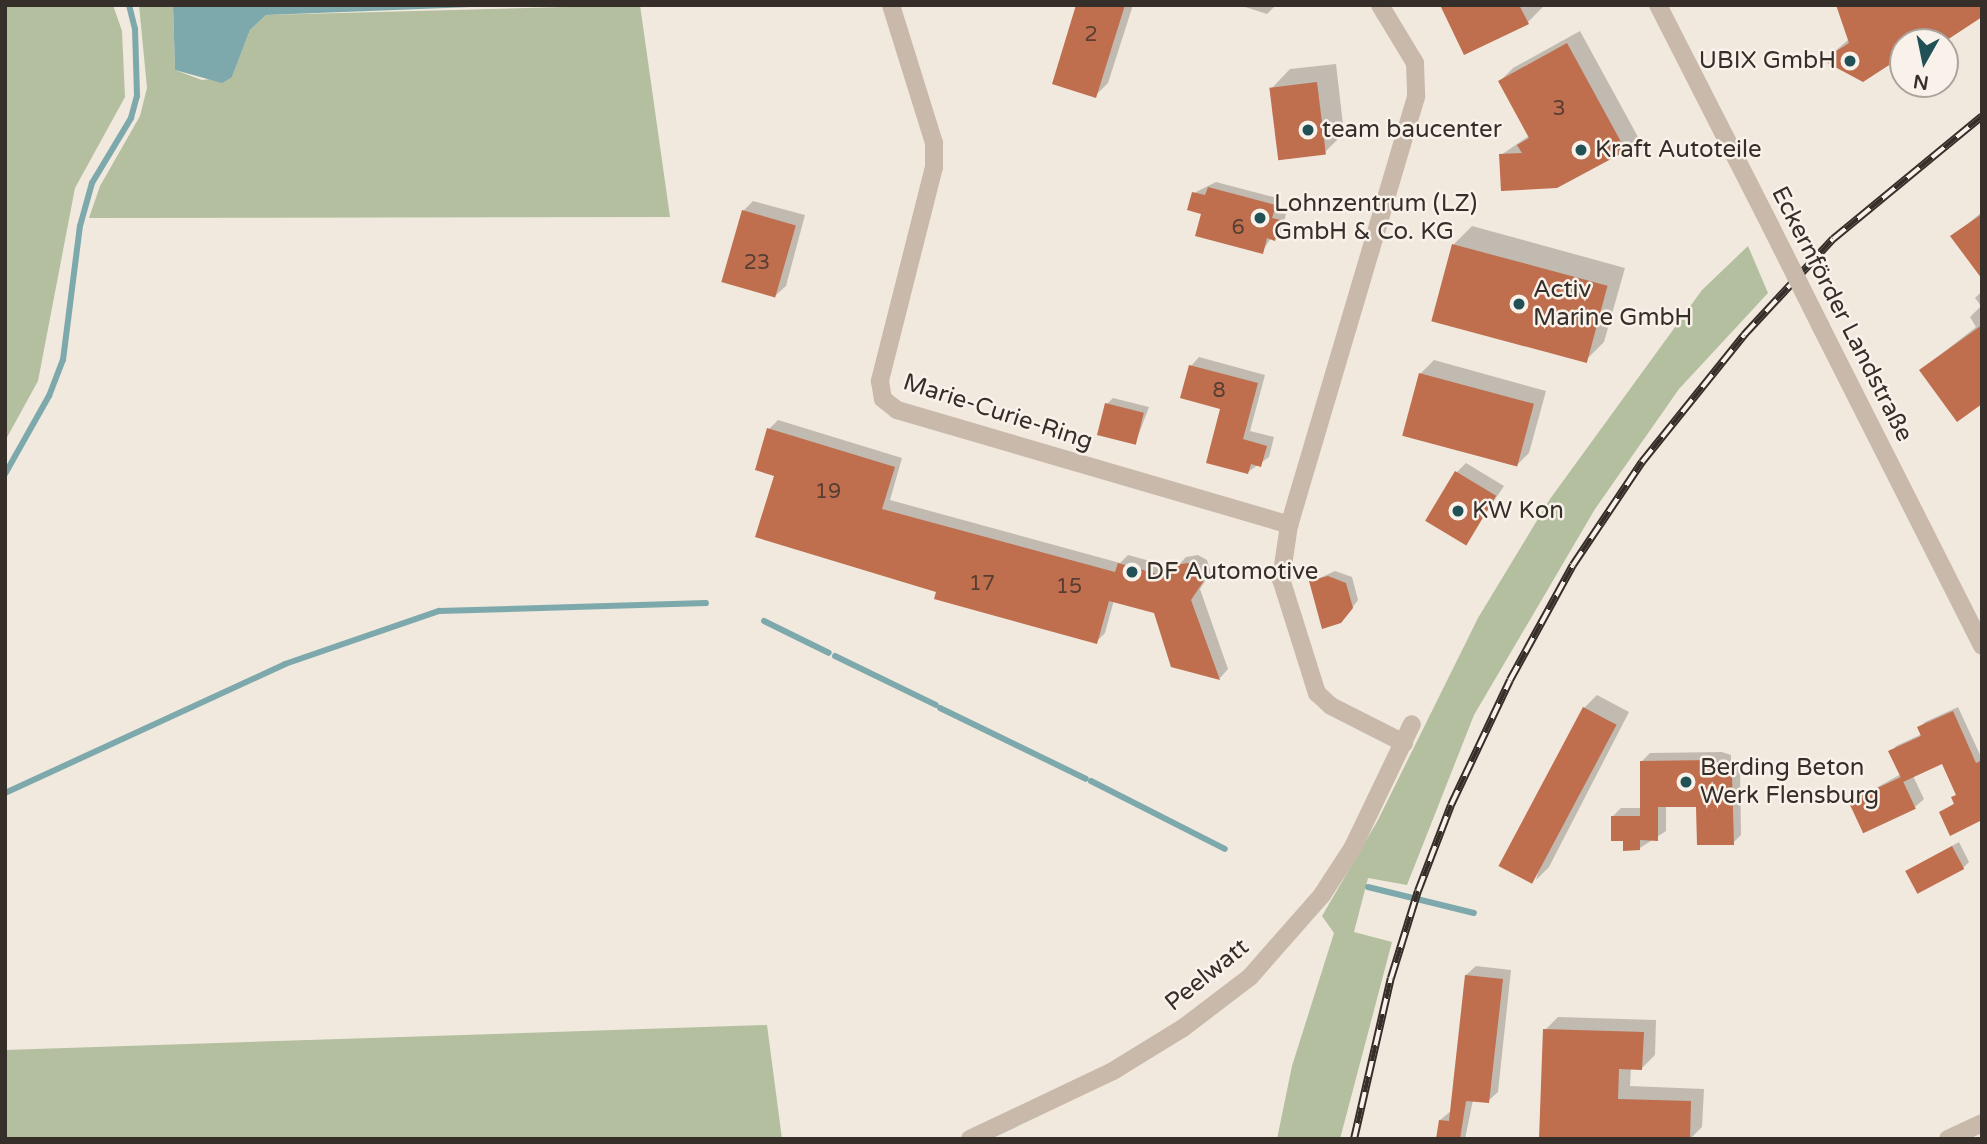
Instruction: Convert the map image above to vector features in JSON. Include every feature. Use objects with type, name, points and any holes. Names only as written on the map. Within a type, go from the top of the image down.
[{"type":"street","name":"Marie-Curie-Ring","points":[[891,5],[934,144],[934,167],[882,368],[883,399],[897,410],[1289,525]]},
{"type":"street","points":[[1380,5],[1415,63],[1416,97],[1289,525],[1281,579],[1317,693],[1331,706],[1404,743]]},
{"type":"street","name":"Eckernförder Landstraße","points":[[1658,5],[1982,646]]},
{"type":"street","name":"Peelwatt","points":[[970,1139],[1113,1071],[1183,1027],[1250,977],[1322,895],[1353,847],[1412,724]]},
{"type":"street","points":[[1948,1139],[1982,1123]]},
{"type":"green space","points":[[5,5],[113,5],[122,31],[125,97],[75,188],[38,381],[5,441]]},
{"type":"green space","points":[[139,5],[173,5],[175,70],[202,80],[232,77],[250,30],[266,15],[640,5],[670,217],[89,218],[100,186],[140,116],[147,88]]},
{"type":"green space","points":[[1748,246],[1768,293],[1679,389],[1595,509],[1474,715],[1407,885],[1368,878],[1354,932],[1392,942],[1340,1139],[1277,1139],[1292,1066],[1334,933],[1322,916],[1378,820],[1478,618],[1550,499],[1702,290]]},
{"type":"green space","points":[[767,1025],[782,1139],[5,1139],[5,1050]]},
{"type":"water","points":[[173,5],[526,5],[266,15],[250,30],[232,77],[222,83],[175,70]]},
{"type":"building","points":[[1076,5],[1125,5],[1096,98],[1052,84]]},
{"type":"building","points":[[1440,5],[1519,5],[1529,24],[1464,55]]},
{"type":"building","points":[[1836,5],[1982,5],[1982,17],[1959,32],[1959,28],[1889,28],[1889,65],[1863,82],[1822,60],[1849,43]]},
{"type":"building","points":[[1567,43],[1626,151],[1557,188],[1501,191],[1499,154],[1522,153],[1517,145],[1529,138],[1498,81]]},
{"type":"building","points":[[1317,82],[1326,154],[1278,160],[1269,88]]},
{"type":"building","points":[[1208,187],[1276,205],[1272,218],[1281,220],[1275,241],[1267,238],[1263,254],[1195,236],[1201,214],[1187,210],[1192,192],[1205,195]]},
{"type":"building","points":[[742,210],[796,225],[775,298],[721,282]]},
{"type":"building","points":[[1982,214],[1982,279],[1950,236]]},
{"type":"building","name":"Activ Marine GmbH","points":[[1452,244],[1608,286],[1587,363],[1431,321]]},
{"type":"building","points":[[1982,325],[1982,404],[1957,422],[1919,370]]},
{"type":"building","points":[[1189,365],[1258,383],[1243,439],[1267,446],[1261,467],[1251,464],[1248,474],[1206,463],[1220,409],[1180,398]]},
{"type":"building","points":[[1419,373],[1534,404],[1517,467],[1402,436]]},
{"type":"building","points":[[1105,403],[1144,413],[1136,445],[1097,435]]},
{"type":"building","points":[[767,428],[895,467],[882,509],[1115,572],[1118,563],[1168,577],[1175,565],[1188,563],[1198,569],[1203,582],[1191,600],[1220,680],[1171,667],[1154,613],[1109,601],[1097,644],[934,599],[936,592],[755,537],[774,476],[755,470]]},
{"type":"building","points":[[1455,471],[1496,496],[1466,545],[1425,521]]},
{"type":"building","points":[[1328,576],[1346,583],[1353,608],[1341,623],[1322,629],[1309,581]]},
{"type":"building","points":[[1583,707],[1617,725],[1532,884],[1498,866]]},
{"type":"building","points":[[1953,711],[1976,763],[1982,760],[1982,820],[1950,836],[1939,812],[1954,804],[1951,797],[1956,795],[1942,764],[1903,782],[1888,751],[1921,736],[1917,727]]},
{"type":"building","points":[[1713,760],[1724,763],[1724,775],[1732,775],[1734,845],[1697,845],[1696,807],[1658,807],[1658,841],[1640,840],[1640,850],[1623,851],[1623,841],[1611,841],[1611,816],[1640,816],[1640,761]]},
{"type":"building","points":[[1901,777],[1916,809],[1863,833],[1848,802]]},
{"type":"building","points":[[1952,846],[1964,869],[1917,894],[1905,871]]},
{"type":"building","points":[[1465,975],[1503,979],[1489,1103],[1466,1101],[1460,1139],[1436,1139],[1439,1120],[1449,1121]]},
{"type":"building","points":[[1543,1029],[1644,1032],[1642,1070],[1619,1069],[1618,1099],[1691,1101],[1690,1139],[1539,1139]]},
{"type":"waterway","points":[[5,474],[49,396],[63,360],[80,226],[92,183],[131,118],[137,96],[135,29],[129,5]]},
{"type":"waterway","points":[[5,793],[285,664],[439,611],[706,603]]},
{"type":"waterway","points":[[764,621],[829,653]]},
{"type":"waterway","points":[[835,656],[936,705]]},
{"type":"waterway","points":[[940,708],[1086,779]]},
{"type":"waterway","points":[[1091,781],[1225,849]]},
{"type":"waterway","points":[[1368,887],[1474,913]]},
{"type":"railway","points":[[1354,1139],[1391,978],[1418,891],[1451,805],[1510,680],[1573,565],[1642,462],[1744,335],[1833,239],[1982,116]]},
{"type":"place","name":"UBIX GmbH","points":[[1850,61]]},
{"type":"place","name":"team baucenter","points":[[1308,130]]},
{"type":"place","name":"Kraft Autoteile","points":[[1581,150]]},
{"type":"place","name":"Lohnzentrum (LZ) GmbH & Co. KG","points":[[1260,218]]},
{"type":"place","name":"Activ Marine GmbH","points":[[1519,304]]},
{"type":"place","name":"KW Kon","points":[[1458,511]]},
{"type":"place","name":"DF Automotive","points":[[1132,572]]},
{"type":"place","name":"Berding Beton Werk Flensburg","points":[[1686,782]]}]
